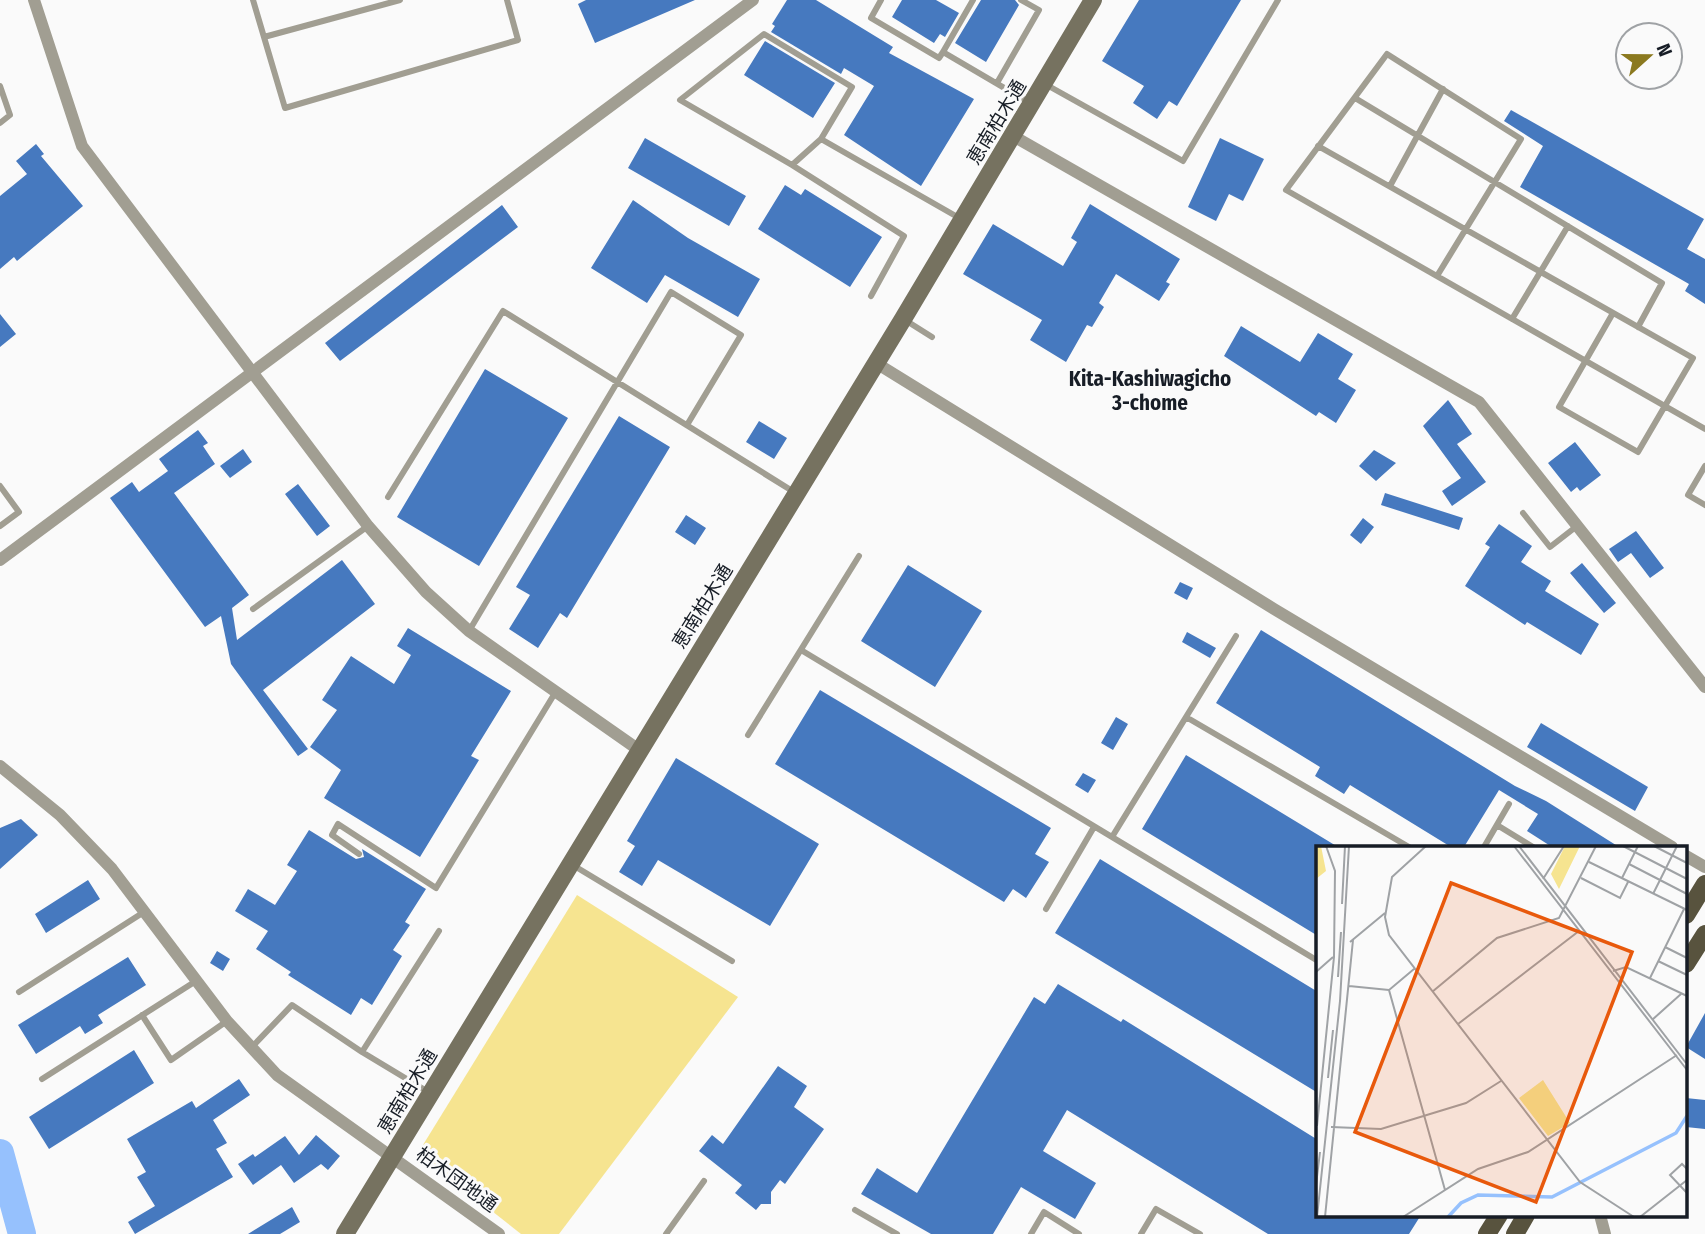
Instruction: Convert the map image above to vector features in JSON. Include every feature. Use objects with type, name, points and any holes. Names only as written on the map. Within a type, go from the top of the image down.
[{"type":"main road","points":[[1688,912],[1705,884]]},
{"type":"main road","points":[[1688,961],[1705,934]]},
{"type":"main road","points":[[1488,1234],[1498,1216]]},
{"type":"main road","points":[[1515,1234],[1526,1216]]},
{"type":"street","points":[[34,0],[82,146],[368,526],[426,592],[469,631],[639,750]]},
{"type":"street","points":[[0,560],[753,0]]},
{"type":"street","name":"恵南柏木通","points":[[345,1234],[903,319],[1093,0]]},
{"type":"street","points":[[1013,136],[1479,402],[1705,687]]},
{"type":"street","points":[[876,363],[1274,609],[1670,846]]},
{"type":"street","name":"柏木団地通","points":[[0,765],[60,815],[112,869],[227,1021],[277,1075],[499,1234]]},
{"type":"street","points":[[1688,857],[1705,867]]},
{"type":"street","points":[[1601,1216],[1605,1234]]},
{"type":"lane","points":[[253,0],[285,108],[518,40],[507,0]]},
{"type":"lane","points":[[264,37],[400,0]]},
{"type":"lane","points":[[881,0],[871,18],[939,58],[972,2],[963,0]]},
{"type":"lane","points":[[997,83],[1039,10],[1021,0]]},
{"type":"lane","points":[[1044,83],[1183,161],[1278,0]]},
{"type":"lane","points":[[792,165],[821,139],[852,87],[764,34],[680,100],[792,165],[904,236],[870,296]]},
{"type":"lane","points":[[943,52],[1032,104]]},
{"type":"lane","points":[[1437,276],[1521,139],[1387,54],[1286,190],[1705,429]]},
{"type":"lane","points":[[0,86],[10,115],[0,123]]},
{"type":"lane","points":[[1390,186],[1443,89]]},
{"type":"lane","points":[[1355,98],[1662,283],[1638,327]]},
{"type":"lane","points":[[821,139],[962,220]]},
{"type":"lane","points":[[1318,146],[1693,358],[1638,452],[1559,407],[1613,313]]},
{"type":"lane","points":[[1512,319],[1568,226]]},
{"type":"lane","points":[[469,631],[671,292],[741,335],[687,425]]},
{"type":"lane","points":[[388,497],[503,311],[796,493]]},
{"type":"lane","points":[[903,319],[932,337]]},
{"type":"lane","points":[[1705,466],[1688,495],[1705,505]]},
{"type":"lane","points":[[0,486],[19,512],[0,526]]},
{"type":"lane","points":[[1523,513],[1550,547],[1577,526]]},
{"type":"lane","points":[[253,609],[368,526]]},
{"type":"lane","points":[[748,736],[859,556]]},
{"type":"lane","points":[[1112,837],[1236,636]]},
{"type":"lane","points":[[801,650],[1316,960]]},
{"type":"lane","points":[[359,854],[332,835],[338,824],[436,888],[555,693]]},
{"type":"lane","points":[[1186,717],[1407,846]]},
{"type":"lane","points":[[1486,846],[1509,804]]},
{"type":"lane","points":[[1497,825],[1531,846]]},
{"type":"lane","points":[[1046,909],[1094,827]]},
{"type":"lane","points":[[570,863],[732,961]]},
{"type":"lane","points":[[19,992],[144,912]]},
{"type":"lane","points":[[362,1052],[439,931]]},
{"type":"lane","points":[[42,1079],[196,981]]},
{"type":"lane","points":[[250,1048],[292,1005],[430,1093]]},
{"type":"lane","points":[[142,1015],[171,1060],[227,1021]]},
{"type":"lane","points":[[666,1234],[704,1181]]},
{"type":"lane","points":[[1141,1234],[1156,1209],[1200,1234]]},
{"type":"lane","points":[[855,1210],[897,1234]]},
{"type":"lane","points":[[1031,1234],[1044,1212],[1079,1234]]},
{"type":"shaded area","points":[[577,895],[738,997],[559,1234],[521,1234],[418,1153]]},
{"type":"building","points":[[586,0],[695,0],[595,43],[578,4]]},
{"type":"building","points":[[787,0],[816,0],[893,47],[889,53],[974,99],[921,186],[844,135],[874,86],[844,68],[841,74],[771,32],[775,26],[772,24]]},
{"type":"building","points":[[902,0],[936,0],[959,13],[945,37],[940,34],[934,43],[892,17]]},
{"type":"building","points":[[981,0],[1015,0],[1019,5],[986,62],[955,43]]},
{"type":"building","points":[[1139,0],[1241,0],[1177,106],[1169,101],[1157,119],[1133,103],[1144,86],[1102,61]]},
{"type":"building","points":[[765,41],[835,83],[813,118],[744,75]]},
{"type":"building","points":[[1511,110],[1704,219],[1687,249],[1705,259],[1705,304],[1685,291],[1689,284],[1520,187],[1543,146],[1504,121]]},
{"type":"building","points":[[645,138],[746,196],[729,226],[628,168]]},
{"type":"building","points":[[1220,138],[1264,159],[1243,201],[1229,194],[1216,221],[1188,207]]},
{"type":"building","points":[[36,144],[44,154],[41,156],[83,206],[17,261],[14,257],[0,269],[0,196],[27,174],[16,161]]},
{"type":"building","points":[[785,185],[801,195],[805,189],[882,237],[850,287],[758,229]]},
{"type":"building","points":[[633,200],[688,238],[760,279],[738,317],[665,275],[647,303],[591,268]]},
{"type":"building","points":[[1090,204],[1180,259],[1166,282],[1170,284],[1159,301],[1116,274],[1099,303],[1104,307],[1092,327],[1087,325],[1066,362],[1030,340],[1042,320],[963,274],[993,224],[1063,266],[1077,242],[1071,238]]},
{"type":"building","points":[[502,205],[518,227],[340,361],[325,343]]},
{"type":"building","points":[[0,314],[16,334],[0,347]]},
{"type":"building","points":[[1241,326],[1300,362],[1318,333],[1353,354],[1338,379],[1356,390],[1336,423],[1319,412],[1316,416],[1224,356]]},
{"type":"building","points":[[485,369],[568,418],[479,566],[397,517]]},
{"type":"building","points":[[1448,400],[1472,434],[1457,444],[1486,482],[1452,506],[1442,491],[1461,478],[1423,426]]},
{"type":"building","points":[[619,416],[670,447],[567,618],[560,613],[538,648],[509,629],[530,595],[516,587]]},
{"type":"building","points":[[759,421],[787,438],[774,459],[746,442]]},
{"type":"building","points":[[198,430],[208,443],[203,446],[215,464],[174,493],[249,595],[232,608],[237,640],[342,560],[375,604],[263,690],[308,749],[298,756],[231,664],[221,616],[205,627],[110,498],[132,482],[139,492],[168,471],[159,459]]},
{"type":"building","points":[[1575,442],[1601,475],[1580,491],[1577,487],[1571,492],[1548,463]]},
{"type":"building","points":[[243,449],[252,462],[230,478],[220,466]]},
{"type":"building","points":[[1374,450],[1396,463],[1376,481],[1359,466]]},
{"type":"building","points":[[298,484],[330,526],[317,536],[285,494]]},
{"type":"building","points":[[1385,493],[1463,518],[1459,530],[1381,505]]},
{"type":"building","points":[[686,515],[706,528],[695,545],[675,532]]},
{"type":"building","points":[[1363,518],[1374,527],[1361,544],[1350,535]]},
{"type":"building","points":[[1499,524],[1532,546],[1521,562],[1551,581],[1545,591],[1599,624],[1581,655],[1527,622],[1525,625],[1465,586],[1490,547],[1485,544]]},
{"type":"building","points":[[1636,531],[1664,568],[1650,578],[1631,553],[1618,562],[1609,549]]},
{"type":"building","points":[[1582,563],[1616,603],[1604,613],[1570,573]]},
{"type":"building","points":[[908,565],[982,611],[935,687],[861,641]]},
{"type":"building","points":[[1180,582],[1193,588],[1187,600],[1174,593]]},
{"type":"building","points":[[408,628],[511,691],[471,756],[479,760],[420,857],[324,798],[341,770],[310,747],[337,710],[322,700],[351,656],[394,684],[411,655],[397,646]]},
{"type":"building","points":[[1261,630],[1617,846],[1550,846],[1527,831],[1538,814],[1499,790],[1465,846],[1449,846],[1350,785],[1344,794],[1315,776],[1320,767],[1216,703]]},
{"type":"building","points":[[1187,632],[1216,648],[1210,658],[1182,642]]},
{"type":"building","points":[[820,690],[1051,828],[1035,854],[1049,862],[1026,898],[1013,889],[1004,902],[775,764]]},
{"type":"building","points":[[1116,717],[1128,724],[1113,750],[1101,743]]},
{"type":"building","points":[[1541,723],[1648,787],[1635,811],[1527,747]]},
{"type":"building","points":[[1186,755],[1336,846],[1316,846],[1316,935],[1142,829]]},
{"type":"building","points":[[676,758],[819,844],[770,926],[658,860],[642,886],[619,872],[635,846],[627,841]]},
{"type":"building","points":[[1083,773],[1096,780],[1088,793],[1075,785]]},
{"type":"building","points":[[21,819],[38,835],[0,869],[0,828]]},
{"type":"building","points":[[309,830],[356,859],[364,857],[362,849],[426,889],[405,922],[410,925],[393,950],[402,956],[372,1005],[361,998],[351,1015],[288,975],[291,972],[256,949],[268,931],[235,911],[248,889],[275,905],[297,871],[287,865]]},
{"type":"building","points":[[1100,859],[1316,991],[1316,1092],[1055,933]]},
{"type":"building","points":[[88,880],[100,899],[46,933],[35,914]]},
{"type":"building","points":[[217,951],[230,959],[223,971],[210,963]]},
{"type":"building","points":[[128,957],[146,985],[98,1015],[103,1023],[85,1034],[80,1026],[36,1054],[18,1025]]},
{"type":"building","points":[[1058,984],[1121,1022],[1123,1019],[1316,1139],[1316,1216],[1420,1216],[1409,1234],[1268,1234],[1067,1110],[1043,1151],[1096,1183],[1075,1219],[1021,1187],[993,1234],[931,1234],[861,1194],[877,1168],[917,1193],[1034,997],[1045,1004]]},
{"type":"building","points":[[1705,1013],[1705,1059],[1688,1048],[1688,1043]]},
{"type":"building","points":[[134,1050],[154,1083],[49,1149],[29,1117]]},
{"type":"building","points":[[778,1066],[807,1086],[794,1107],[824,1129],[785,1184],[780,1180],[771,1192],[771,1204],[761,1204],[756,1210],[735,1193],[742,1185],[699,1151],[712,1135],[723,1144]]},
{"type":"building","points":[[239,1079],[250,1095],[213,1120],[227,1143],[216,1149],[233,1177],[135,1234],[128,1222],[155,1206],[137,1177],[146,1172],[127,1139],[192,1101],[196,1108]]},
{"type":"building","points":[[1688,1098],[1705,1100],[1705,1129],[1688,1127]]},
{"type":"building","points":[[316,1135],[340,1156],[328,1170],[321,1164],[294,1183],[281,1165],[253,1185],[238,1164],[253,1154],[255,1157],[285,1136],[299,1155]]},
{"type":"building","points":[[292,1207],[300,1222],[280,1234],[248,1234]]},
{"type":"waterway","points":[[0,1153],[22,1234]]},
{"type":"district","name":"Kita-Kashiwagicho 3-chome","points":[[1150,391]]}]
